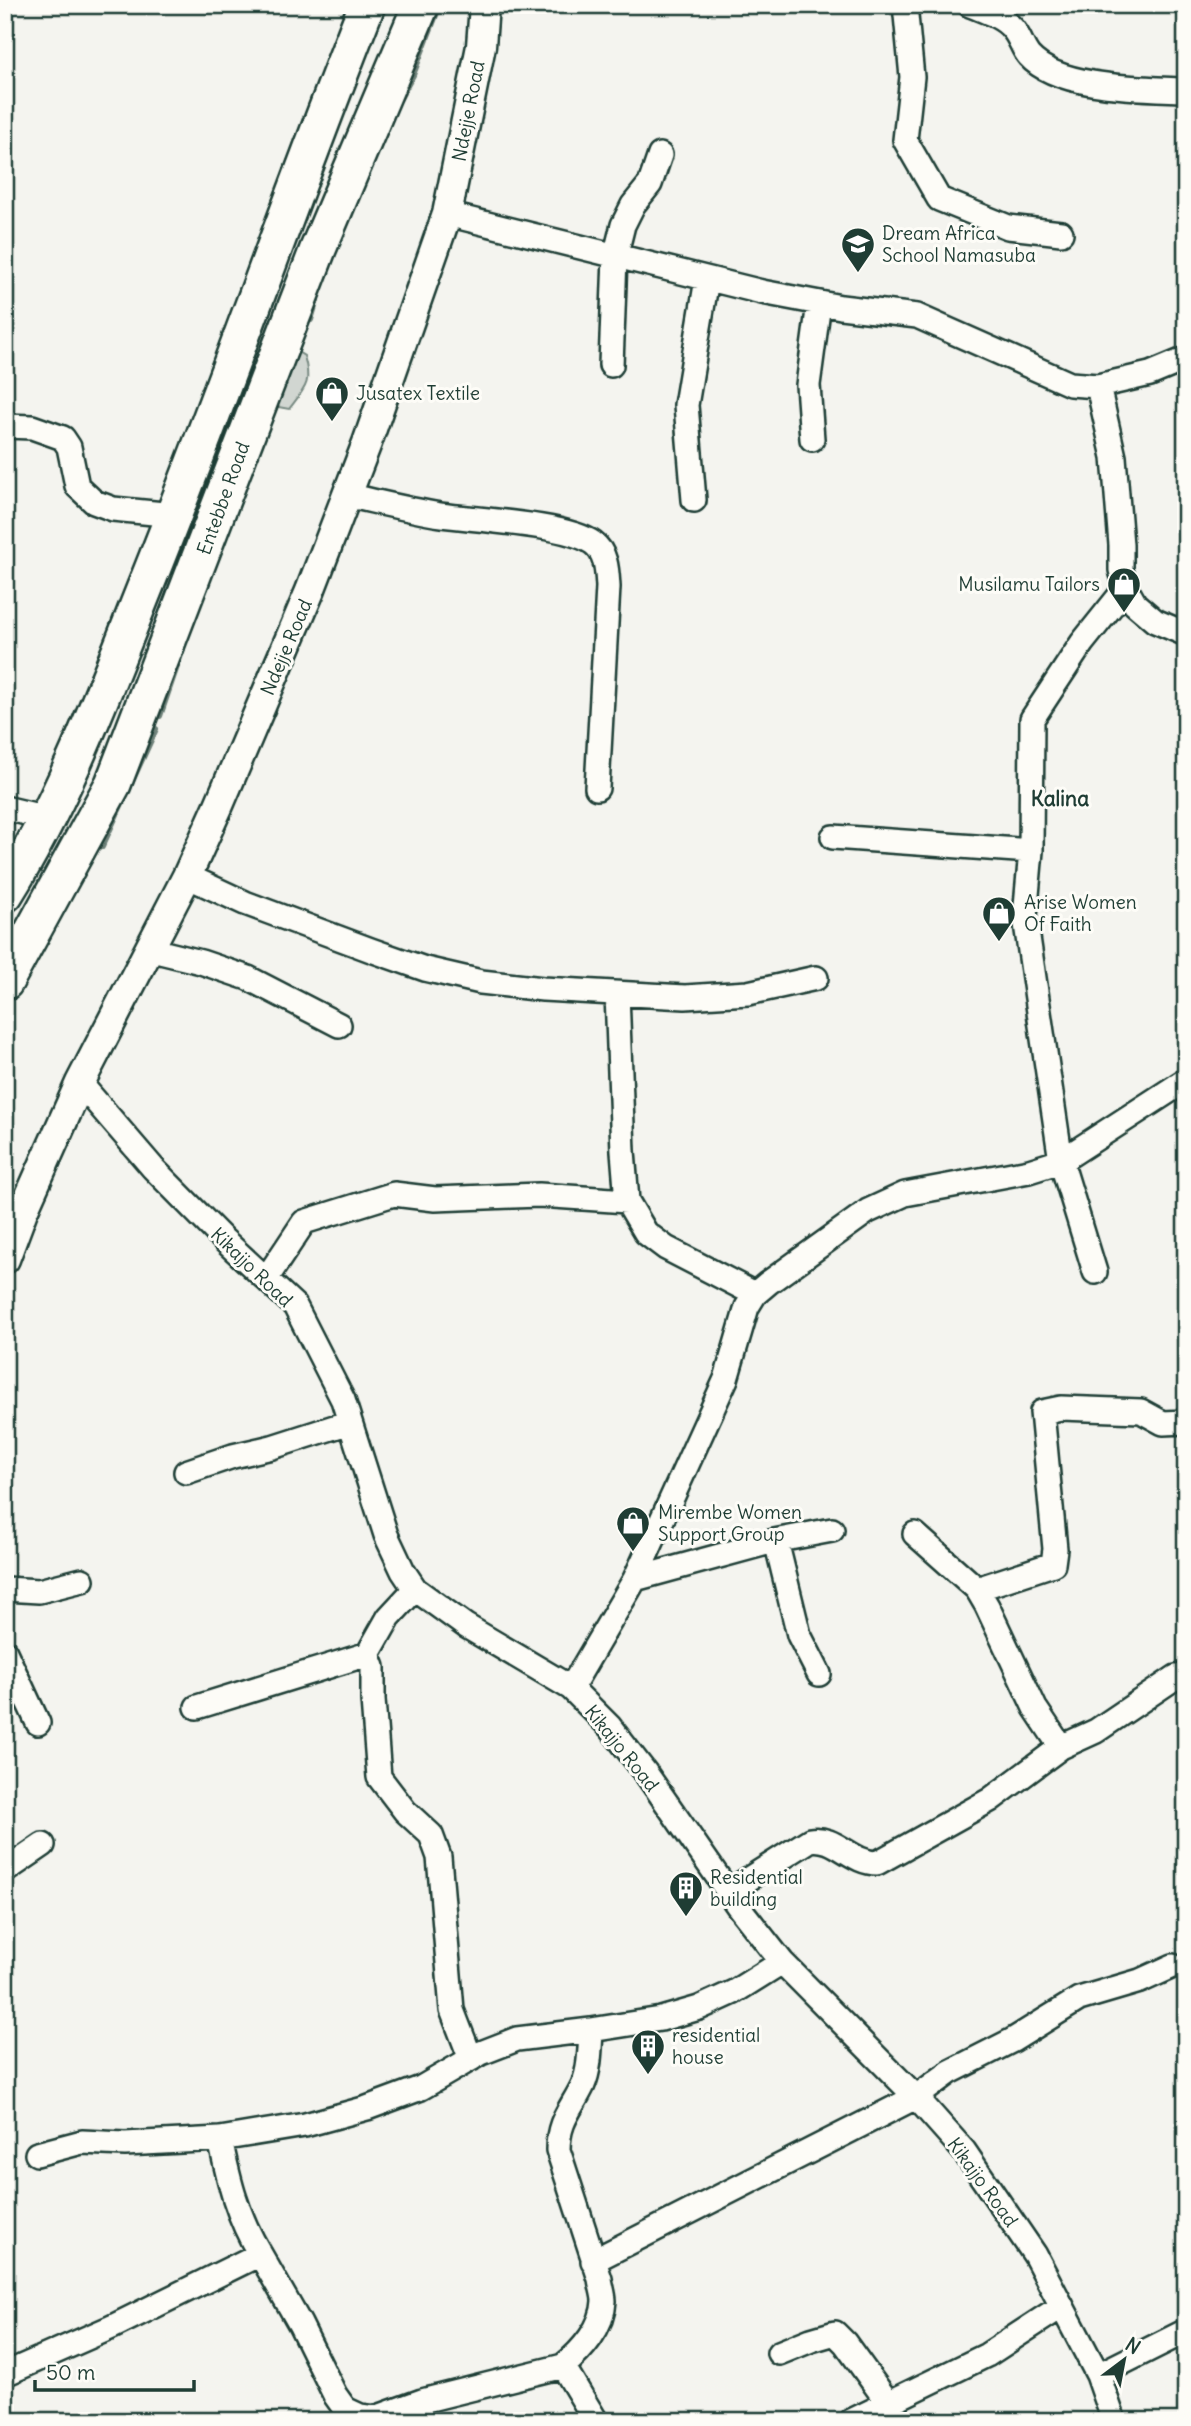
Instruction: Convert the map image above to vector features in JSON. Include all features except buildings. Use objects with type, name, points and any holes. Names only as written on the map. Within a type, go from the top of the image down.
[{"type":"main road","name":"Entebbe Road","points":[[5,894],[28,857],[81,746],[174,515],[367,5]]},
{"type":"main road","name":"Entebbe Road","points":[[5,982],[113,783],[318,249],[421,5]]},
{"type":"street","name":"Ndejje Road","points":[[5,1259],[23,1211],[80,1083],[187,876],[310,591],[368,443],[447,214],[476,71],[484,5]]},
{"type":"street","points":[[905,5],[912,77],[905,140],[939,198],[1008,226],[1061,233]]},
{"type":"street","points":[[970,5],[993,14],[1012,28],[1030,57],[1066,79],[1124,87],[1186,90]]},
{"type":"street","points":[[611,365],[615,257],[623,225],[633,205],[650,184],[660,155]]},
{"type":"street","points":[[447,214],[707,279],[819,303],[917,316],[1070,384],[1098,386],[1150,374],[1186,359]]},
{"type":"street","points":[[694,500],[686,405],[707,279]]},
{"type":"street","points":[[812,439],[808,385],[819,303]]},
{"type":"street","points":[[1098,386],[1114,457],[1121,570],[1126,588],[1135,604],[1155,621],[1186,634]]},
{"type":"street","points":[[5,426],[32,427],[63,438],[69,447],[77,486],[94,502],[113,509],[174,515]]},
{"type":"street","points":[[346,495],[438,514],[553,529],[581,536],[596,545],[607,564],[608,587],[597,788]]},
{"type":"street","points":[[1095,1272],[1061,1161],[1025,917],[1031,851],[1032,719],[1082,643],[1126,588]]},
{"type":"street","points":[[5,808],[47,818]]},
{"type":"street","points":[[833,837],[1031,851]]},
{"type":"street","points":[[187,876],[245,902],[425,969],[481,982],[685,997],[748,993],[816,978]]},
{"type":"street","points":[[148,949],[201,962],[248,978],[339,1026]]},
{"type":"street","points":[[617,994],[627,1201],[646,1233],[666,1248],[755,1294]]},
{"type":"street","points":[[571,1688],[635,1579],[721,1390],[747,1307],[755,1294],[868,1211],[905,1194],[1029,1171],[1061,1161],[1186,1080]]},
{"type":"street","name":"Kikajjo Road","points":[[80,1083],[153,1168],[225,1241],[295,1306],[343,1400],[386,1535],[415,1589],[466,1626],[571,1688],[610,1727],[645,1772],[728,1892],[782,1962],[916,2097],[964,2151],[1035,2255],[1098,2375],[1114,2421]]},
{"type":"street","points":[[266,1279],[304,1222],[394,1194],[435,1199],[540,1195],[627,1201]]},
{"type":"street","points":[[976,1589],[1053,1564],[1055,1549],[1042,1412],[1061,1408],[1141,1411],[1163,1423],[1186,1422]]},
{"type":"street","points":[[186,1472],[350,1423]]},
{"type":"street","points":[[635,1579],[774,1541],[832,1530]]},
{"type":"street","points":[[915,1534],[976,1589],[987,1606],[1035,1708],[1061,1747]]},
{"type":"street","points":[[774,1541],[799,1635],[819,1674]]},
{"type":"street","points":[[5,1589],[39,1591],[82,1580]]},
{"type":"street","points":[[197,1707],[368,1654],[388,1617],[415,1589]]},
{"type":"street","points":[[5,1652],[38,1723]]},
{"type":"street","points":[[368,1654],[373,1667],[379,1777],[405,1811],[431,1835],[439,1857],[452,2010],[471,2059]]},
{"type":"street","points":[[728,1892],[810,1840],[821,1838],[865,1861],[877,1863],[990,1800],[1061,1747],[1096,1731],[1176,1677],[1186,1675]]},
{"type":"street","points":[[5,1871],[43,1845]]},
{"type":"street","points":[[37,2154],[82,2142],[125,2144],[220,2140],[305,2125],[367,2109],[421,2088],[471,2059],[517,2039],[661,2019],[699,2008],[734,1992],[782,1962]]},
{"type":"street","points":[[593,2261],[916,2097],[950,2072],[1013,2040],[1079,1999],[1140,1981],[1173,1966]]},
{"type":"street","points":[[220,2140],[237,2209],[246,2230],[345,2409],[361,2418],[374,2418],[422,2401],[563,2366],[576,2356],[599,2323],[604,2301],[558,2150],[561,2122],[584,2082],[590,2056],[591,2030]]},
{"type":"street","points":[[5,2374],[112,2327],[260,2254]]},
{"type":"street","points":[[851,2421],[987,2355],[1062,2306]]},
{"type":"street","points":[[1098,2375],[1186,2331]]},
{"type":"street","points":[[779,2353],[835,2333],[889,2404]]},
{"type":"street","points":[[563,2366],[596,2421]]},
{"type":"shaded area","points":[[296,351],[304,356],[306,384],[289,409],[273,406]]},
{"type":"waterway","points":[[399,100],[413,75],[440,5]]},
{"type":"waterway","points":[[311,320],[317,300]]},
{"type":"waterway","points":[[160,716],[183,649]]},
{"type":"waterway","points":[[102,847],[156,729]]},
{"type":"place","name":"Dream Africa School Namasuba","points":[[858,274]]},
{"type":"place","name":"Jusatex Textile","points":[[332,423]]},
{"type":"place","name":"Musilamu Tailors","points":[[1124,614]]},
{"type":"place","name":"Arise Women Of Faith","points":[[999,943]]},
{"type":"place","name":"Mirembe Women Support Group","points":[[633,1553]]},
{"type":"place","name":"Residential building","points":[[686,1918]]},
{"type":"place","name":"residential house","points":[[648,2076]]},
{"type":"district","name":"Kalina","points":[[1060,799]]}]
